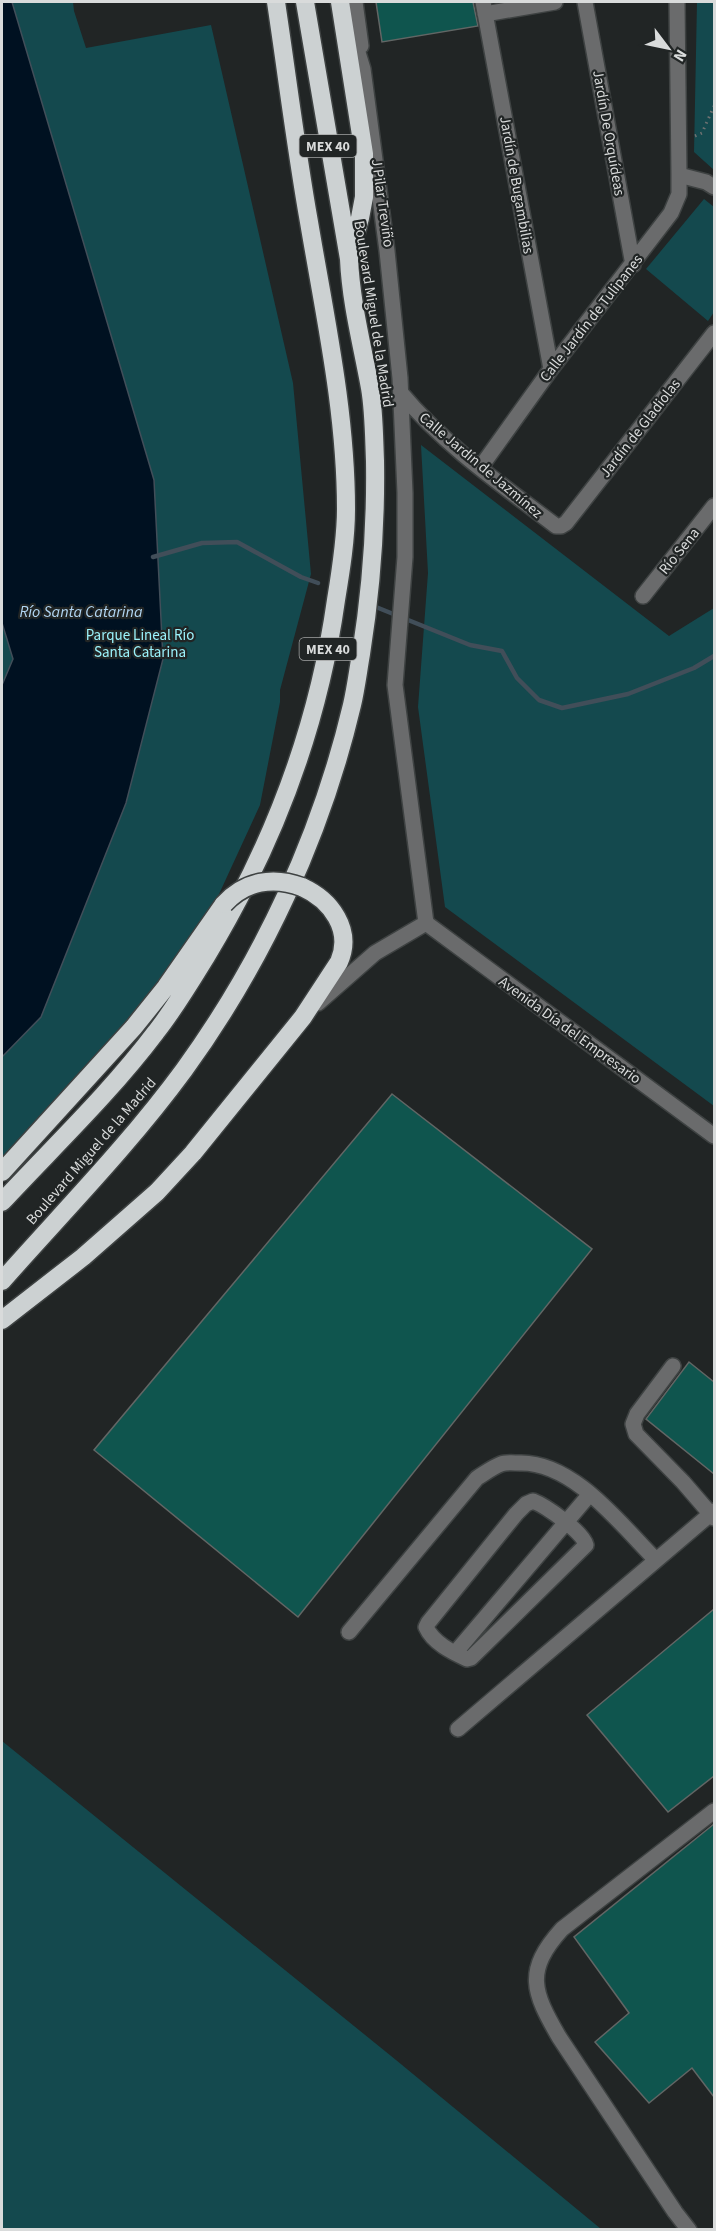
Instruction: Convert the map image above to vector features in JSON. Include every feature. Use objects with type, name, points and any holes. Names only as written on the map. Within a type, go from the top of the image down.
[{"type":"highway","name":"Boulevard Miguel de la Madrid","points":[[2,1202],[107,1090],[157,1031],[222,930],[259,861],[284,802],[308,734],[331,638],[342,564],[346,512],[342,428],[331,348],[301,180],[276,2]]},
{"type":"highway","name":"Boulevard Miguel de la Madrid","points":[[2,1281],[140,1126],[184,1069],[232,998],[284,902],[309,843],[353,702],[372,566],[375,464],[371,391],[350,291],[349,259],[304,2]]},
{"type":"highway","points":[[344,7],[362,133],[365,176],[360,218],[349,259]]},
{"type":"highway","points":[[2,1172],[134,1028],[234,893],[250,885],[276,880],[307,889],[327,904],[344,936],[342,953],[339,962],[303,1017],[193,1153],[157,1192],[83,1257],[2,1320]]},
{"type":"street","points":[[484,8],[555,2]]},
{"type":"street","name":"Jardín De Orquídeas","points":[[585,2],[633,265]]},
{"type":"street","name":"Calle Jardín de Tulipanes","points":[[480,468],[551,369],[633,265],[670,213],[679,194],[686,176],[677,2]]},
{"type":"street","points":[[303,1017],[375,952],[426,923],[395,685],[405,557],[406,399],[363,69],[344,7]]},
{"type":"street","name":"J Pilar Treviño","points":[[344,7],[406,399]]},
{"type":"street","name":"Jardín de Bugambilias","points":[[484,8],[551,369]]},
{"type":"street","points":[[686,176],[714,187]]},
{"type":"street","name":"Jardín de Gladiolas","points":[[566,523],[714,333]]},
{"type":"street","name":"Calle Jardín de Jazmínez","points":[[406,399],[429,424],[480,468],[556,526],[566,523]]},
{"type":"street","name":"Río Sena","points":[[643,596],[714,506]]},
{"type":"street","name":"Avenida Día del Empresario","points":[[426,923],[714,1136]]},
{"type":"street","points":[[458,1729],[656,1560],[713,1515],[636,1434],[633,1424],[637,1414],[673,1366]]},
{"type":"street","points":[[349,1632],[477,1478],[503,1463],[545,1466],[564,1475],[590,1494],[656,1560]]},
{"type":"street","points":[[454,1653],[590,1494]]},
{"type":"street","points":[[534,1501],[543,1505],[585,1540],[586,1545],[583,1551],[471,1658],[467,1659],[454,1653],[428,1633],[426,1628],[428,1623],[526,1504],[534,1501]]},
{"type":"street","points":[[690,2229],[675,2212],[560,2037],[542,2007],[537,1991],[537,1978],[539,1962],[544,1951],[562,1929],[714,1811]]},
{"type":"path","points":[[694,136],[702,133],[714,106]]},
{"type":"green space","name":"Parque Lineal Río Santa Catarina","points":[[2,2],[73,2],[86,48],[211,25],[293,383],[311,574],[280,690],[280,702],[260,805],[208,918],[159,995],[2,1171]]},
{"type":"green space","points":[[697,2],[714,2],[714,170],[694,152]]},
{"type":"green space","points":[[704,199],[714,207],[714,312],[708,321],[646,269]]},
{"type":"green space","points":[[421,445],[669,636],[714,608],[714,1106],[445,907],[418,707],[428,573]]},
{"type":"green space","points":[[2,1741],[396,2060],[601,2229],[2,2229]]},
{"type":"water","name":"Río Santa Catarina","points":[[2,2],[12,2],[154,480],[163,659],[126,803],[41,1017],[2,1057],[2,685],[13,659],[2,623]]},
{"type":"building","points":[[376,2],[473,2],[478,26],[382,42]]},
{"type":"building","points":[[392,1094],[592,1249],[298,1617],[94,1450]]},
{"type":"building","points":[[689,1362],[714,1382],[714,1474],[646,1419]]},
{"type":"building","points":[[714,1609],[714,1776],[668,1812],[587,1715]]},
{"type":"building","points":[[714,1824],[714,2097],[692,2068],[649,2103],[595,2042],[629,2013],[574,1937]]},
{"type":"waterway","points":[[153,557],[202,543],[237,542],[301,577],[318,583]]},
{"type":"waterway","points":[[371,605],[470,645],[502,651],[517,678],[539,700],[562,708],[628,694],[694,668],[714,656]]}]
